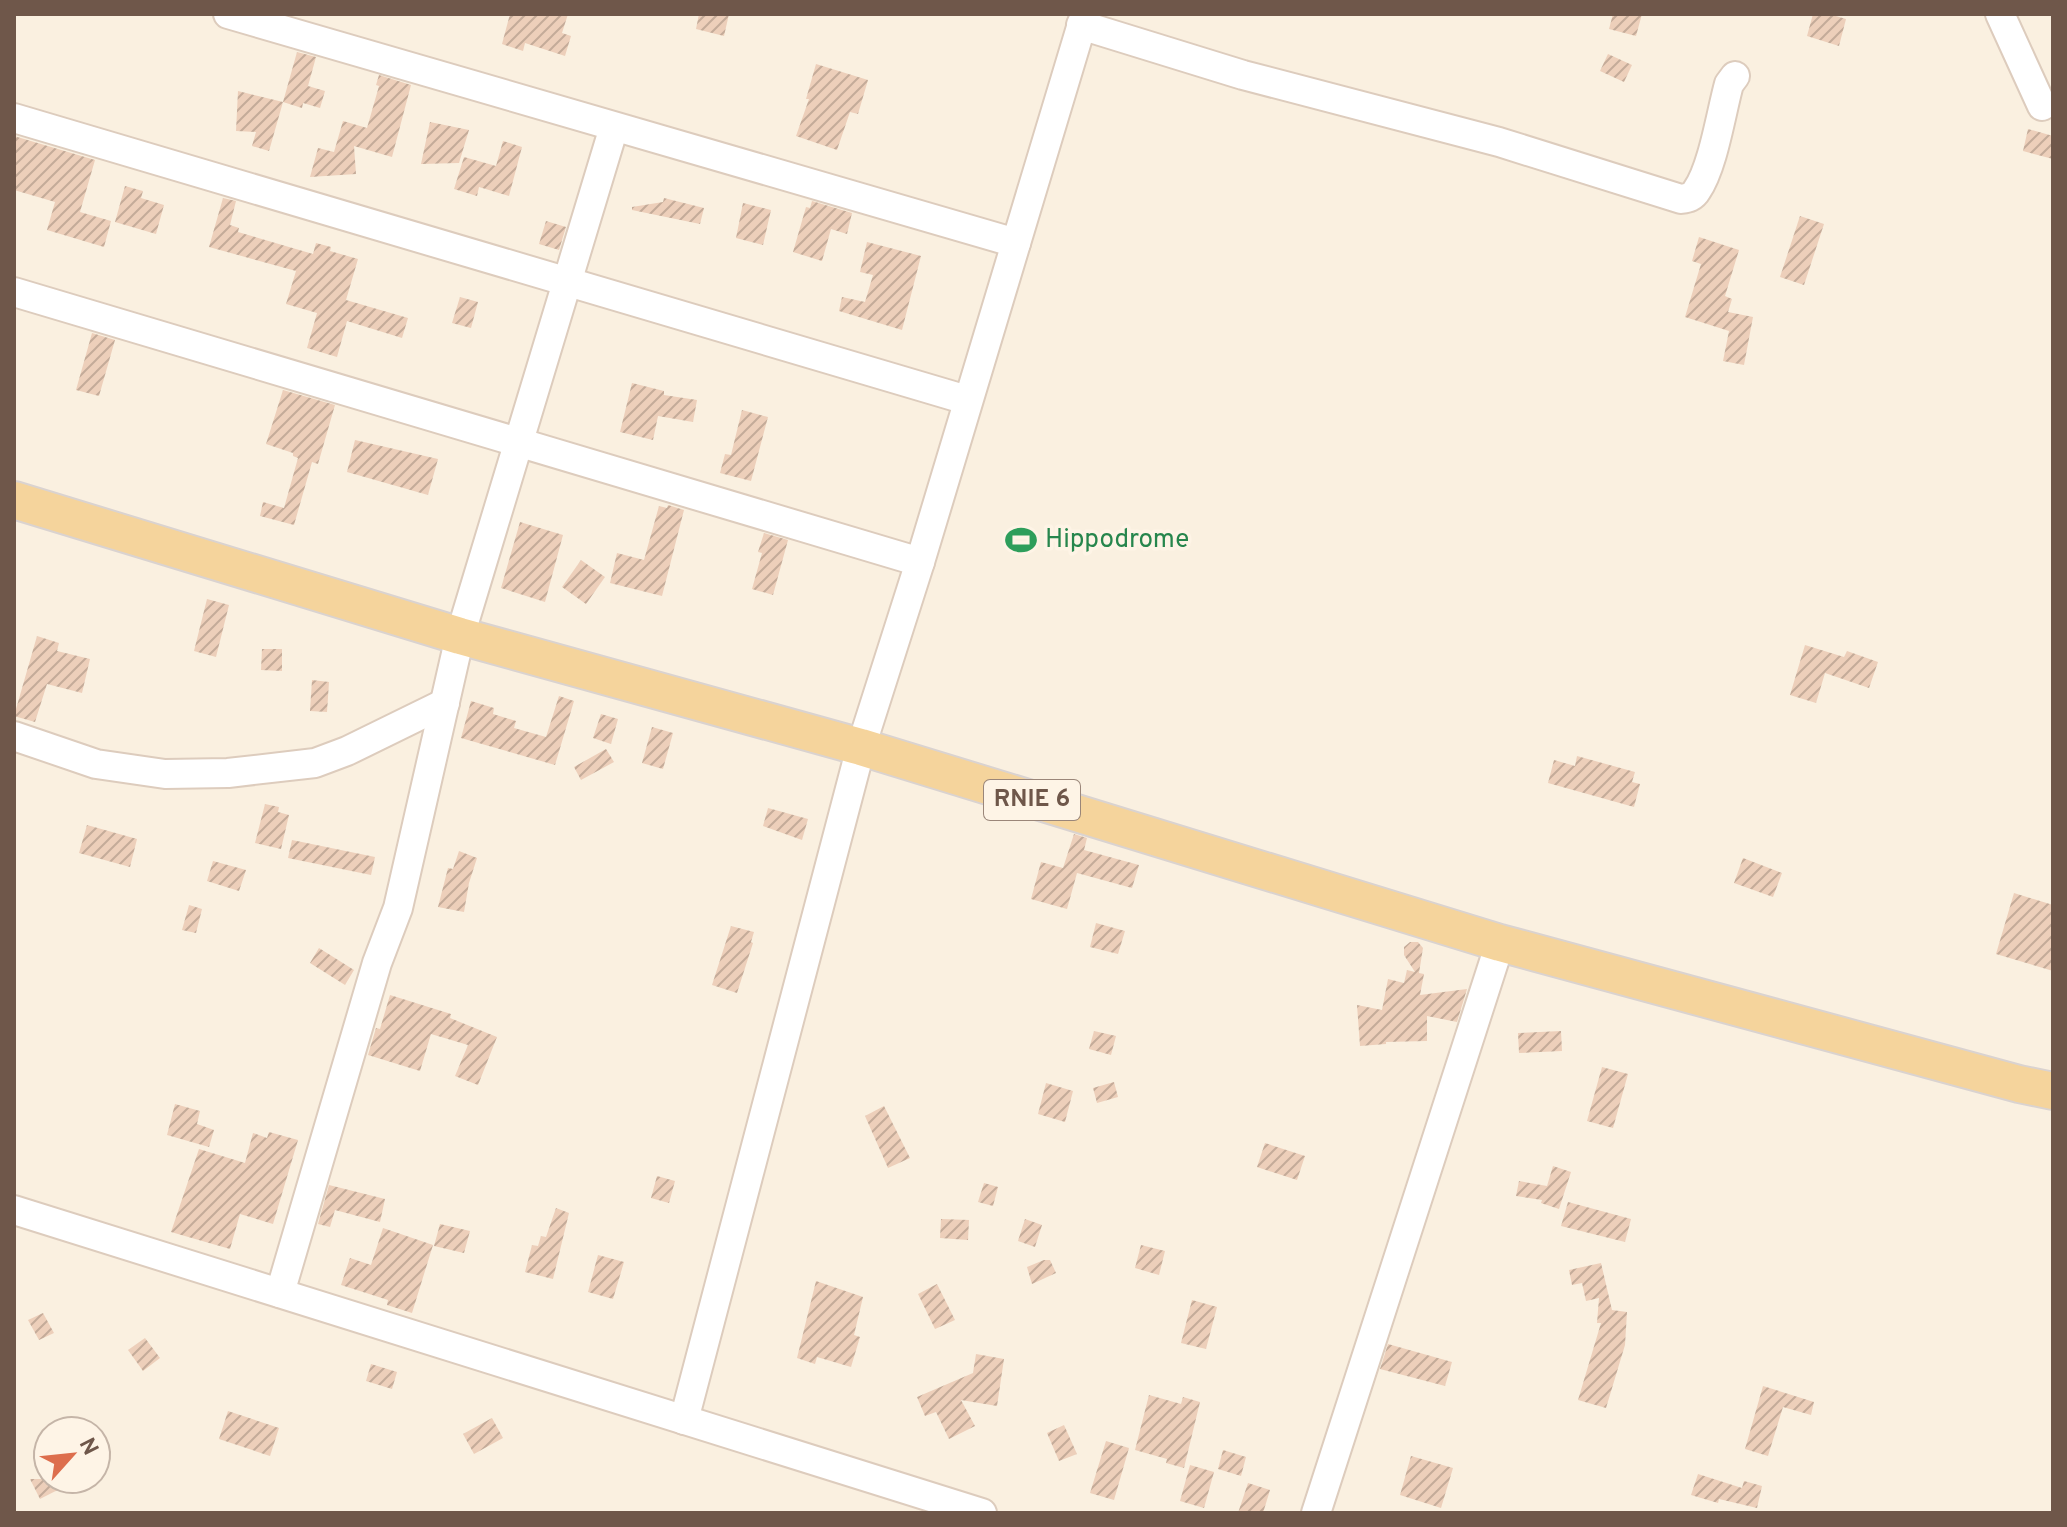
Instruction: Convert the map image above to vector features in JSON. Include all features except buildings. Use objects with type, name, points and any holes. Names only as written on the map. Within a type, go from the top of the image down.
[{"type":"main road","name":"RNIE 6","points":[[14,500],[460,636],[861,747],[1500,943],[2053,1091]]},
{"type":"street","points":[[228,14],[1016,243]]},
{"type":"street","points":[[2000,14],[2042,106]]},
{"type":"street","points":[[684,1420],[861,747],[920,562],[1083,19],[1243,75],[1499,142],[1681,199],[1690,198],[1696,192],[1705,174],[1729,84],[1735,76]]},
{"type":"street","points":[[14,118],[967,400]]},
{"type":"street","points":[[280,1293],[377,963],[398,908],[460,636],[614,127]]},
{"type":"street","points":[[14,292],[920,562]]},
{"type":"street","points":[[14,736],[96,764],[165,774],[228,773],[315,763],[347,751],[445,703]]},
{"type":"street","points":[[1316,1513],[1500,943]]},
{"type":"street","points":[[14,1210],[982,1513]]},
{"type":"place","name":"Hippodrome","points":[[1021,540]]}]
